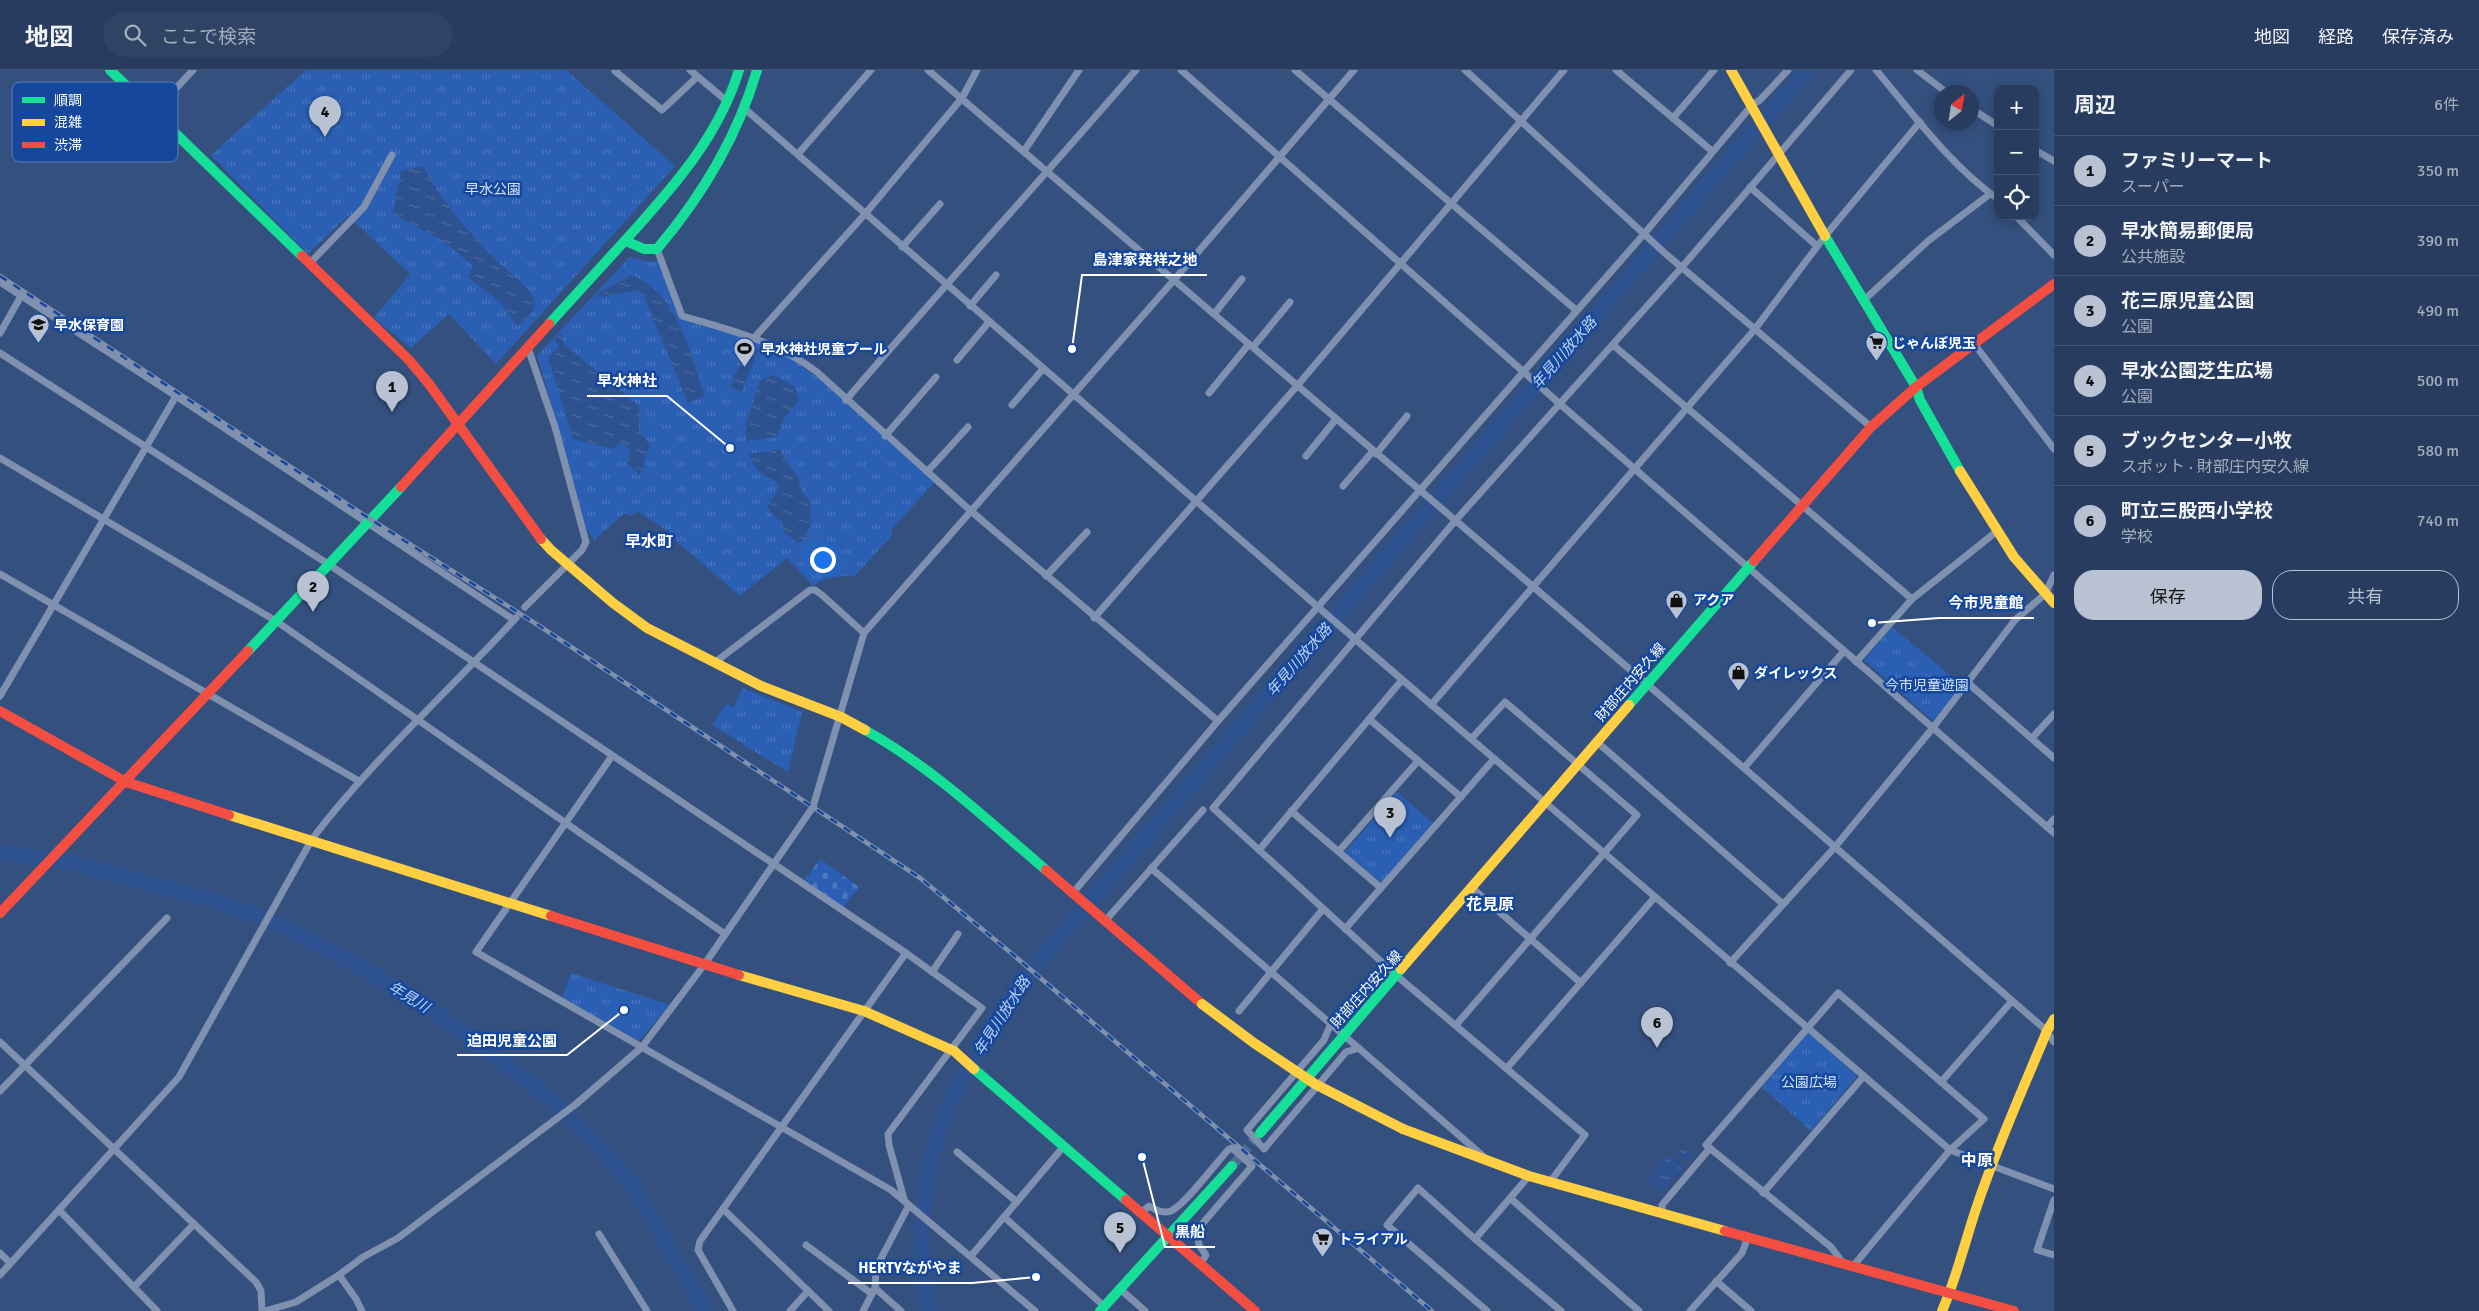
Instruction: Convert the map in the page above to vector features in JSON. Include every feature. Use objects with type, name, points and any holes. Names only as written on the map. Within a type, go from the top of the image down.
[{"type":"street","points":[[110,70],[122,82]]},
{"type":"street","points":[[178,86],[193,70]]},
{"type":"street","points":[[690,70],[728,102]]},
{"type":"street","points":[[0,912],[208,695],[626,241],[686,171],[711,135],[728,102],[739,70]]},
{"type":"street","points":[[657,250],[712,170],[728,142],[744,108],[757,70]]},
{"type":"street","points":[[798,154],[871,70]]},
{"type":"street","points":[[928,70],[1744,768],[2047,1031],[2054,1042]]},
{"type":"street","points":[[754,338],[865,214],[962,98],[977,70]]},
{"type":"street","points":[[1024,151],[1078,70]]},
{"type":"street","points":[[846,400],[945,285],[1049,172],[1136,70]]},
{"type":"street","points":[[1182,70],[1634,469],[2054,833]]},
{"type":"street","points":[[1295,70],[1576,310]]},
{"type":"street","points":[[0,1042],[256,1282],[261,1291],[263,1311],[296,1302],[339,1275],[363,1256],[398,1238],[555,1121],[642,1047],[704,965],[813,807],[841,717],[864,633],[1174,280],[1354,70]]},
{"type":"street","points":[[1465,70],[1667,255],[1871,427]]},
{"type":"street","points":[[1094,618],[1297,386],[1564,70]]},
{"type":"street","points":[[1616,70],[1712,151]]},
{"type":"street","points":[[1673,118],[1714,70]]},
{"type":"street","points":[[1731,70],[1825,236],[1916,387],[1920,400],[1996,532],[2014,560],[2054,603]]},
{"type":"street","points":[[1072,894],[1218,720],[1418,490],[1525,372],[1576,310],[1644,234],[1712,151],[1752,105],[1760,100],[1788,70]]},
{"type":"street","points":[[1550,1182],[1584,1135],[1397,976],[1214,808],[1454,521],[1682,267],[1851,70]]},
{"type":"street","points":[[1876,70],[1938,144],[1979,186],[1994,196]]},
{"type":"street","points":[[1917,70],[1937,85]]},
{"type":"street","points":[[615,71],[662,110],[697,77]]},
{"type":"street","points":[[744,108],[945,285],[1402,680],[1950,1150],[2054,1189]]},
{"type":"street","points":[[1979,114],[1994,124]]},
{"type":"street","points":[[1431,705],[1755,329],[1817,246],[1920,122]]},
{"type":"street","points":[[178,137],[408,360],[429,384],[517,510],[551,550],[568,565],[647,628],[761,686],[841,717],[902,751],[930,771],[1202,1004],[1254,1043],[1307,1079],[1403,1129],[1529,1176],[2014,1311]]},
{"type":"street","points":[[2039,152],[2054,161]]},
{"type":"street","points":[[309,264],[364,207],[392,155]]},
{"type":"street","points":[[1750,187],[1817,246]]},
{"type":"street","points":[[1864,300],[1928,241],[1990,194]]},
{"type":"street","points":[[902,247],[940,204]]},
{"type":"street","points":[[2020,220],[2054,255]]},
{"type":"street","points":[[626,241],[644,250],[657,250]]},
{"type":"street","points":[[657,250],[682,316],[754,338],[802,361],[1094,618],[1218,720]]},
{"type":"street","points":[[970,306],[996,276]]},
{"type":"street","points":[[1214,314],[1242,279]]},
{"type":"street","points":[[0,282],[515,619],[359,781],[312,840],[179,1077],[0,1275]]},
{"type":"street","name":"財部庄内安久線","points":[[1260,1133],[1343,1034],[1397,976],[1646,684],[1871,427],[1916,387],[2054,284]]},
{"type":"street","points":[[0,333],[22,296]]},
{"type":"street","points":[[1209,393],[1290,302]]},
{"type":"street","points":[[957,360],[989,322]]},
{"type":"street","points":[[1613,345],[1912,599]]},
{"type":"street","points":[[1974,345],[2054,449]]},
{"type":"street","points":[[525,607],[568,565],[584,546],[586,535],[555,427],[528,348]]},
{"type":"street","points":[[0,353],[328,564],[906,953],[982,1008],[888,1134],[889,1145],[907,1202],[876,1268],[874,1291],[863,1311]]},
{"type":"street","points":[[1012,405],[1043,369]]},
{"type":"street","points":[[885,436],[936,377]]},
{"type":"street","points":[[0,696],[52,604],[176,396]]},
{"type":"street","points":[[1343,486],[1407,416]]},
{"type":"street","points":[[1306,456],[1336,419]]},
{"type":"street","points":[[927,472],[968,427]]},
{"type":"street","points":[[0,458],[276,621],[725,934]]},
{"type":"street","points":[[1046,576],[1087,532]]},
{"type":"street","points":[[1856,662],[1912,599],[1996,532]]},
{"type":"street","points":[[0,574],[359,781]]},
{"type":"street","points":[[1730,963],[1835,847],[1932,729],[2015,620],[2045,594],[2054,574]]},
{"type":"street","points":[[714,663],[810,590],[815,590],[822,595],[864,633]]},
{"type":"street","points":[[1744,768],[1844,652]]},
{"type":"street","points":[[1259,850],[1402,680]]},
{"type":"street","points":[[1968,683],[2054,758]]},
{"type":"street","points":[[1456,1025],[1637,815],[1505,702],[1472,739]]},
{"type":"street","points":[[0,711],[126,782],[510,902],[704,965],[864,1011],[952,1050],[1170,1236],[1254,1311]]},
{"type":"street","points":[[2032,738],[2054,714]]},
{"type":"street","points":[[1369,719],[1461,797]]},
{"type":"street","points":[[1597,742],[1783,904]]},
{"type":"street","points":[[612,756],[476,952],[907,1202],[1035,1311]]},
{"type":"street","points":[[1345,929],[1494,759]]},
{"type":"street","points":[[1339,851],[1418,760]]},
{"type":"street","points":[[1102,919],[1203,810]]},
{"type":"street","points":[[1290,811],[1381,888]]},
{"type":"street","points":[[2046,827],[2054,819]]},
{"type":"street","points":[[1151,868],[1485,1158]]},
{"type":"street","points":[[1472,888],[1581,983]]},
{"type":"street","points":[[1507,1068],[1656,897]]},
{"type":"street","points":[[1239,1011],[1323,909]]},
{"type":"street","points":[[0,1091],[167,918]]},
{"type":"street","points":[[932,972],[958,934]]},
{"type":"street","points":[[733,1311],[698,1250],[700,1241],[906,953]]},
{"type":"street","points":[[1838,993],[1984,1119],[1950,1150],[1848,1264],[1706,1145],[1838,993]]},
{"type":"street","points":[[1941,1082],[2012,1001]]},
{"type":"street","points":[[1942,1311],[1951,1293],[1958,1264],[1992,1166],[2047,1031],[2054,1019]]},
{"type":"street","points":[[1331,1023],[1324,1040],[1247,1130],[1264,1149],[1346,1052],[1358,1048]]},
{"type":"street","points":[[1763,1193],[1864,1076]]},
{"type":"street","points":[[971,1256],[1064,1146]]},
{"type":"street","points":[[1142,1212],[1149,1206],[1161,1212],[1171,1211],[1181,1204],[1228,1150],[1232,1148],[1252,1166],[1197,1230],[1199,1245],[1206,1255],[1201,1264]]},
{"type":"street","points":[[1662,1213],[1662,1205],[1710,1148]]},
{"type":"street","points":[[957,1152],[1017,1202]]},
{"type":"street","points":[[1004,1217],[1102,1309],[1232,1166]]},
{"type":"street","points":[[1475,1239],[1529,1176]]},
{"type":"street","points":[[1487,1311],[1387,1225],[1418,1188],[1561,1311]]},
{"type":"street","points":[[1510,1198],[1639,1311]]},
{"type":"street","points":[[2054,1200],[2037,1250],[2054,1255]]},
{"type":"street","points":[[723,1208],[829,1311]]},
{"type":"street","points":[[59,1210],[157,1311]]},
{"type":"street","points":[[134,1287],[194,1224]]},
{"type":"street","points":[[599,1234],[647,1311]]},
{"type":"street","points":[[1690,1311],[1742,1253],[1748,1236]]},
{"type":"street","points":[[806,1245],[901,1311]]},
{"type":"street","points":[[0,1253],[10,1263]]},
{"type":"street","points":[[339,1275],[362,1311]]},
{"type":"street","points":[[1716,1281],[1751,1311]]},
{"type":"street","points":[[1120,1289],[1145,1311]]},
{"type":"street","points":[[790,1311],[808,1291]]},
{"type":"green space","name":"早水公園","points":[[306,70],[566,70],[675,166],[496,364],[449,314],[411,348],[374,318],[410,274],[348,216],[308,254],[211,155]]},
{"type":"green space","points":[[630,257],[650,262],[658,260],[677,313],[767,346],[800,362],[801,366],[823,381],[935,482],[891,530],[893,534],[856,575],[824,578],[813,586],[787,558],[740,596],[676,541],[674,535],[638,512],[629,516],[625,513],[594,540],[587,530],[537,355]]},
{"type":"green space","name":"今市児童遊園","points":[[1892,627],[1962,685],[1933,721],[1864,660]]},
{"type":"green space","points":[[743,688],[802,712],[788,772],[712,725],[726,704],[733,707]]},
{"type":"green space","points":[[1397,792],[1435,825],[1384,885],[1345,852]]},
{"type":"green space","points":[[820,859],[859,887],[843,908],[804,881]]},
{"type":"green space","points":[[571,973],[670,1005],[639,1041],[562,998]]},
{"type":"green space","name":"公園広場","points":[[1808,1032],[1857,1076],[1811,1131],[1762,1087]]},
{"type":"water","points":[[423,166],[438,192],[456,216],[496,260],[521,282],[532,295],[534,300],[533,309],[517,326],[500,302],[468,277],[473,266],[443,241],[393,214],[401,171]]},
{"type":"water","points":[[632,275],[647,283],[660,295],[671,310],[688,344],[705,396],[688,403],[643,294],[637,290],[598,298],[597,294]]},
{"type":"water","points":[[560,333],[565,345],[639,406],[639,431],[651,447],[646,454],[640,475],[627,463],[630,451],[623,442],[613,449],[573,439],[548,357],[559,347],[555,339]]},
{"type":"water","name":"早水神社児童プール","points":[[748,344],[759,349],[741,392],[730,387]]},
{"type":"water","points":[[772,375],[794,386],[799,400],[784,418],[777,437],[746,441],[746,423],[760,381]]},
{"type":"water","points":[[780,449],[799,479],[803,492],[810,500],[811,523],[803,541],[798,543],[784,532],[782,521],[773,515],[768,506],[779,488],[778,485],[774,480],[759,471],[748,454]]},
{"type":"water","points":[[1683,1147],[1693,1156],[1688,1163],[1678,1154]]},
{"type":"water","points":[[1668,1154],[1683,1167],[1662,1192],[1647,1178]]},
{"type":"waterway","name":"年見川放水路","points":[[930,1311],[922,1258],[922,1229],[924,1200],[936,1142],[944,1116],[955,1092],[1017,987],[1807,70]]},
{"type":"waterway","name":"年見川","points":[[0,853],[70,862],[217,902],[262,917],[364,969],[421,1003],[476,1041],[553,1101],[595,1143],[634,1187],[705,1311]]},
{"type":"tunnel","points":[[516,618],[525,607]]},
{"type":"tunnel","points":[[1232,1166],[1260,1133]]},
{"type":"railway","points":[[0,276],[370,519],[541,627],[920,878],[1432,1311]]},
{"type":"traffic: fast","points":[[110,70],[122,82]]},
{"type":"traffic: fast","points":[[549,324],[680,177],[720,116],[739,70]]},
{"type":"traffic: fast","points":[[626,241],[644,249],[657,249],[673,229],[703,187],[729,141],[740,118],[757,70]]},
{"type":"traffic: fast","points":[[178,136],[302,256]]},
{"type":"traffic: fast","points":[[1825,236],[1916,387],[1920,400],[1960,471]]},
{"type":"traffic: fast","points":[[248,651],[401,487]]},
{"type":"traffic: fast","points":[[1629,705],[1754,561]]},
{"type":"traffic: fast","points":[[865,730],[937,778],[1046,870]]},
{"type":"traffic: fast","points":[[1260,1133],[1401,969]]},
{"type":"traffic: fast","points":[[974,1069],[1126,1200]]},
{"type":"traffic: fast","points":[[1100,1311],[1232,1166]]},
{"type":"traffic: slow","points":[[1731,70],[1825,236]]},
{"type":"traffic: slow","points":[[1960,471],[2014,557],[2054,603]]},
{"type":"traffic: slow","points":[[541,539],[551,550],[613,603],[647,628],[761,686],[841,717],[865,730]]},
{"type":"traffic: slow","points":[[1401,969],[1629,705]]},
{"type":"traffic: slow","points":[[229,815],[551,916]]},
{"type":"traffic: slow","points":[[739,975],[864,1011],[954,1051],[974,1069]]},
{"type":"traffic: slow","points":[[1202,1004],[1254,1043],[1315,1084],[1403,1129]]},
{"type":"traffic: slow","points":[[1942,1311],[1993,1162],[2047,1031],[2054,1019]]},
{"type":"traffic: slow","points":[[1403,1129],[1529,1176],[1725,1231]]},
{"type":"traffic: jam","points":[[302,256],[409,360],[429,384],[541,539]]},
{"type":"traffic: jam","points":[[1754,561],[1871,427],[1916,387],[2054,284]]},
{"type":"traffic: jam","points":[[401,487],[549,324]]},
{"type":"traffic: jam","points":[[0,913],[248,651]]},
{"type":"traffic: jam","points":[[0,711],[126,782],[229,815]]},
{"type":"traffic: jam","points":[[1046,870],[1202,1004]]},
{"type":"traffic: jam","points":[[551,916],[739,975]]},
{"type":"traffic: jam","points":[[1126,1200],[1255,1311]]},
{"type":"traffic: jam","points":[[1725,1231],[2014,1311]]},
{"type":"place","name":"早水公園芝生広場","points":[[325,137]]},
{"type":"place","name":"早水保育園","points":[[38,344]]},
{"type":"place","name":"島津家発祥之地","points":[[1072,349]]},
{"type":"place","name":"じゃんぼ児玉","points":[[1876,362]]},
{"type":"place","name":"早水神社児童プール","points":[[745,368]]},
{"type":"place","name":"ファミリーマート","points":[[392,412]]},
{"type":"place","name":"早水神社","points":[[730,448]]},
{"type":"place","name":"早水簡易郵便局","points":[[313,612]]},
{"type":"place","name":"アクア","points":[[1677,619]]},
{"type":"place","name":"今市児童館","points":[[1872,623]]},
{"type":"place","name":"ダイレックス","points":[[1738,692]]},
{"type":"place","name":"花三原児童公園","points":[[1390,838]]},
{"type":"place","name":"迫田児童公園","points":[[624,1010]]},
{"type":"place","name":"町立三股西小学校","points":[[1657,1048]]},
{"type":"place","name":"黒船","points":[[1142,1157]]},
{"type":"place","name":"ブックセンター小牧","points":[[1120,1253]]},
{"type":"place","name":"トライアル","points":[[1322,1258]]},
{"type":"place","name":"HERTYながやま","points":[[1036,1277]]},
{"type":"district","name":"早水町","points":[[649,541]]},
{"type":"district","name":"花見原","points":[[1490,904]]},
{"type":"district","name":"中原","points":[[1977,1160]]}]
